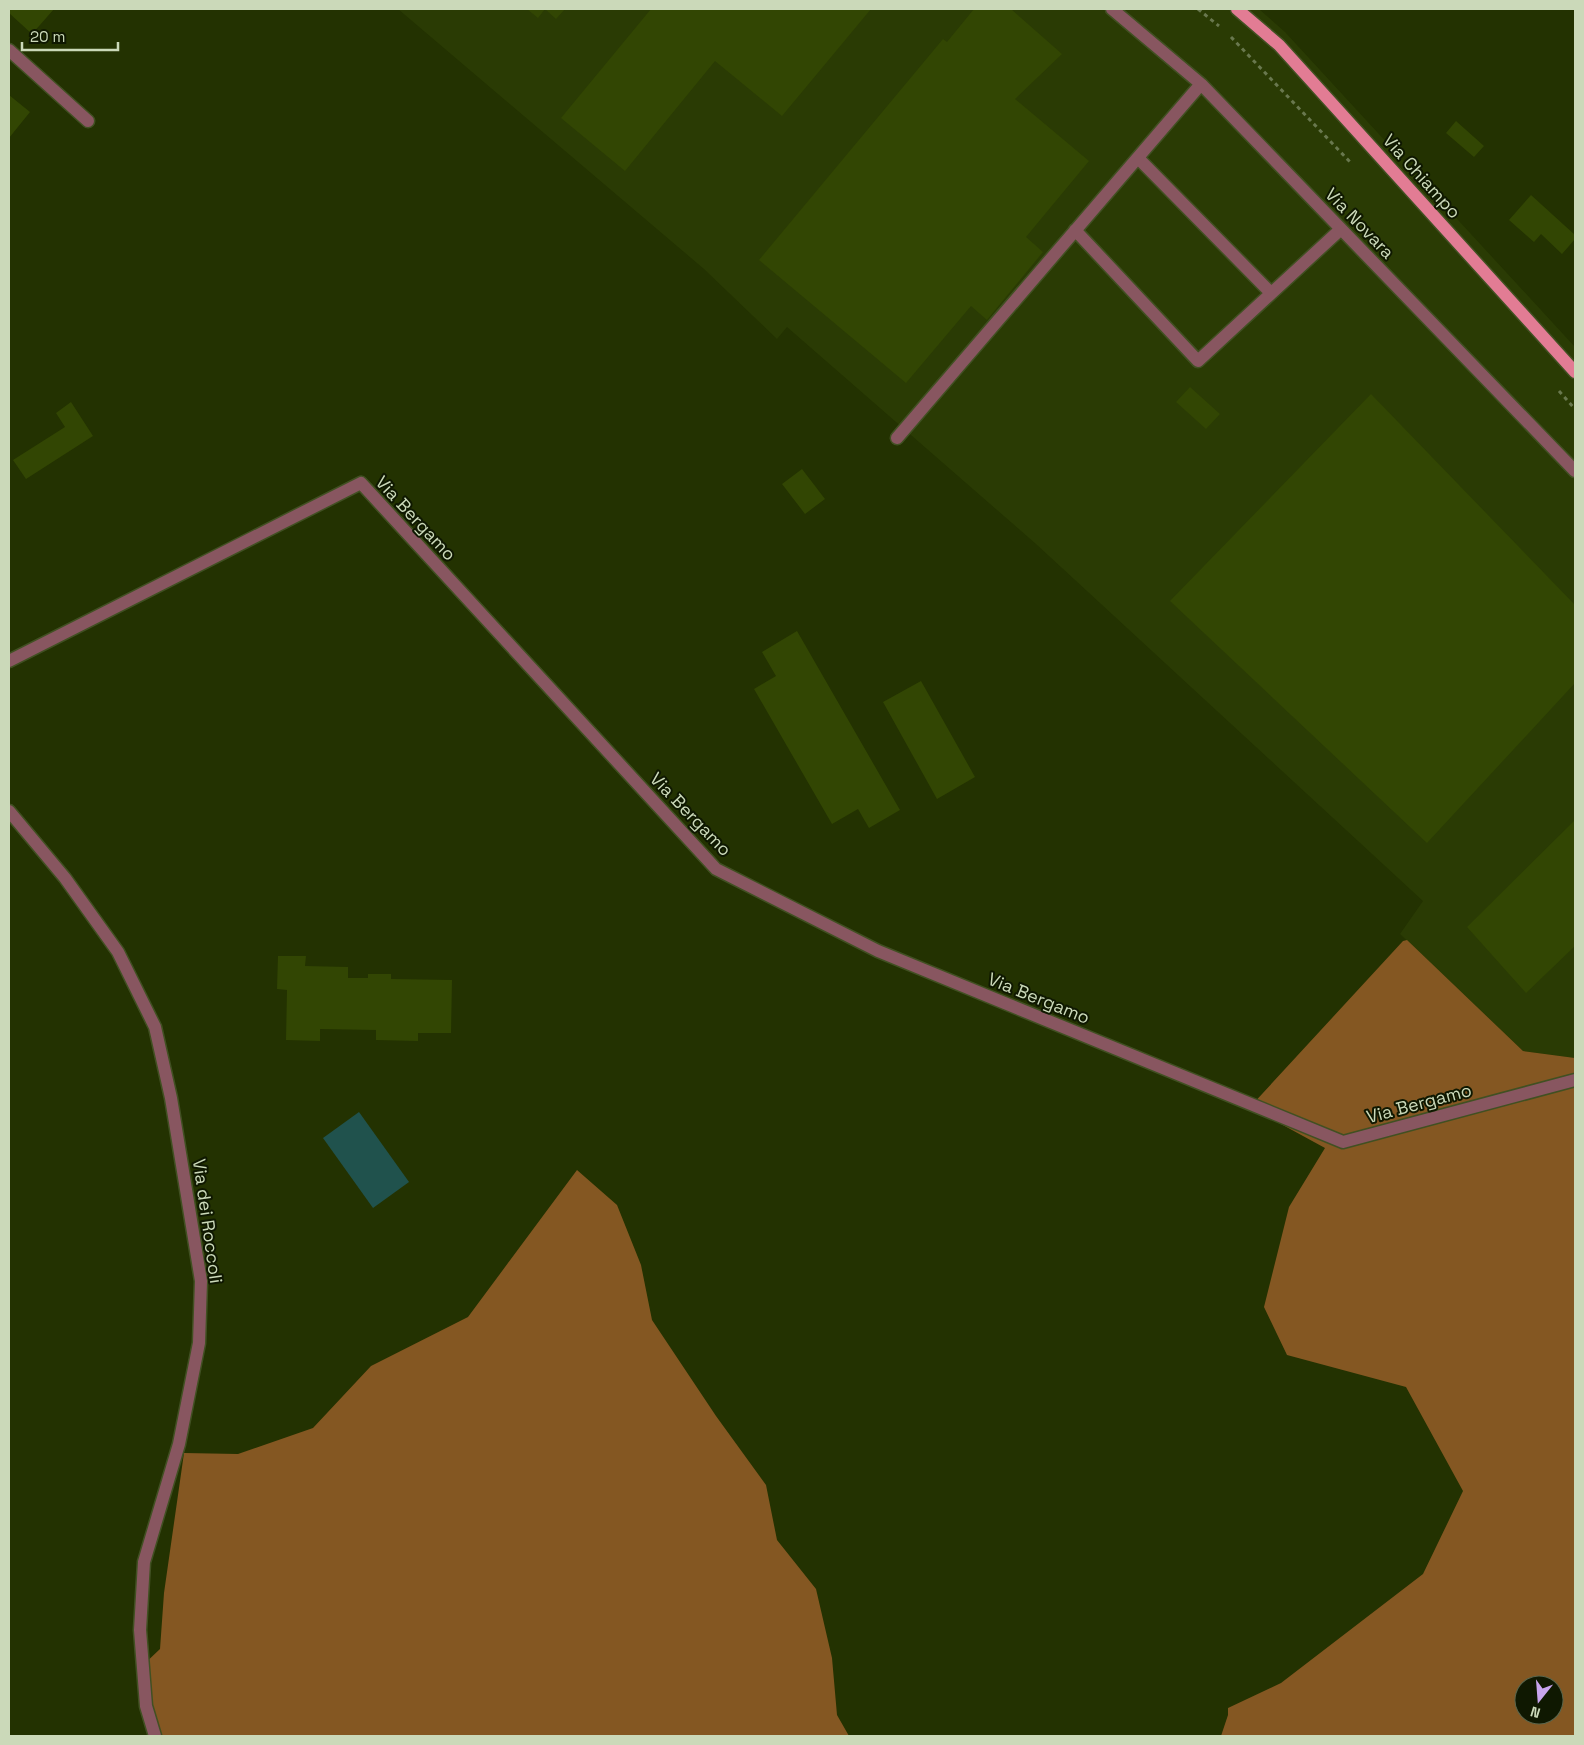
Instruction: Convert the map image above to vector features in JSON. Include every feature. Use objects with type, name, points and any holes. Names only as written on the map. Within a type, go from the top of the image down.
[{"type":"main road","name":"Via Chiampo","points":[[1237,9],[1280,46],[1575,372]]},
{"type":"street","name":"Via Novara","points":[[1112,9],[1201,84],[1575,470]]},
{"type":"street","points":[[9,50],[88,121]]},
{"type":"street","points":[[897,438],[1201,84]]},
{"type":"street","points":[[1138,158],[1271,293]]},
{"type":"street","points":[[1075,230],[1198,361],[1341,228]]},
{"type":"street","name":"Via Bergamo","points":[[9,661],[361,483],[716,869],[878,951],[1343,1142],[1575,1080]]},
{"type":"street","name":"Via dei Roccoli","points":[[9,811],[64,878],[118,952],[155,1026],[171,1098],[201,1281],[199,1344],[194,1371],[178,1444],[144,1562],[140,1630],[146,1706],[155,1736]]},
{"type":"path","points":[[1198,9],[1220,27]]},
{"type":"path","points":[[1228,34],[1357,169]]},
{"type":"path","points":[[1556,387],[1575,409]]},
{"type":"shaded area","points":[[398,9],[1259,9],[1285,32],[1575,347],[1575,1058],[1523,1051],[1400,934],[1423,901],[1036,544],[787,327],[777,339],[704,269]]},
{"type":"shaded area","points":[[1407,940],[1523,1051],[1575,1058],[1575,1736],[1221,1736],[1228,1715],[1228,1708],[1281,1683],[1423,1574],[1463,1491],[1406,1387],[1287,1355],[1264,1307],[1289,1207],[1325,1148],[1250,1107],[1403,941]]},
{"type":"shaded area","points":[[577,1170],[617,1205],[641,1265],[652,1320],[716,1416],[766,1485],[777,1540],[816,1589],[832,1658],[837,1715],[849,1736],[159,1736],[140,1668],[160,1649],[164,1593],[184,1453],[238,1454],[313,1428],[371,1366],[468,1317]]},
{"type":"water","points":[[359,1112],[409,1182],[373,1208],[323,1138]]},
{"type":"building","points":[[9,9],[54,9],[32,34],[9,13]]},
{"type":"building","points":[[527,9],[545,9],[538,18]]},
{"type":"building","points":[[545,9],[565,9],[556,19]]},
{"type":"building","points":[[651,9],[871,9],[782,116],[715,61],[625,171],[561,118]]},
{"type":"building","points":[[974,9],[1011,9],[1062,54],[1015,99],[1089,161],[1026,237],[1043,252],[987,320],[971,306],[906,383],[759,260],[943,39],[947,42]]},
{"type":"building","points":[[9,95],[30,112],[9,138]]},
{"type":"building","points":[[1456,121],[1484,146],[1474,157],[1446,133]]},
{"type":"building","points":[[1531,195],[1575,235],[1575,239],[1562,254],[1541,234],[1534,242],[1509,220]]},
{"type":"building","points":[[1190,387],[1220,414],[1206,429],[1176,402]]},
{"type":"building","points":[[1371,394],[1575,605],[1575,683],[1427,843],[1170,601]]},
{"type":"building","points":[[71,402],[93,436],[26,479],[13,460],[65,427],[56,413]]},
{"type":"building","points":[[802,469],[825,499],[805,514],[782,484]]},
{"type":"building","points":[[797,631],[900,810],[869,828],[858,809],[832,824],[754,689],[776,676],[762,652]]},
{"type":"building","points":[[921,681],[975,777],[937,799],[883,702]]},
{"type":"building","points":[[1575,820],[1575,946],[1526,993],[1467,927]]},
{"type":"building","points":[[278,956],[306,956],[305,966],[348,967],[348,978],[368,978],[368,974],[391,974],[391,979],[452,980],[451,1033],[418,1033],[418,1041],[376,1040],[376,1030],[320,1029],[320,1041],[286,1040],[287,990],[277,989]]}]
